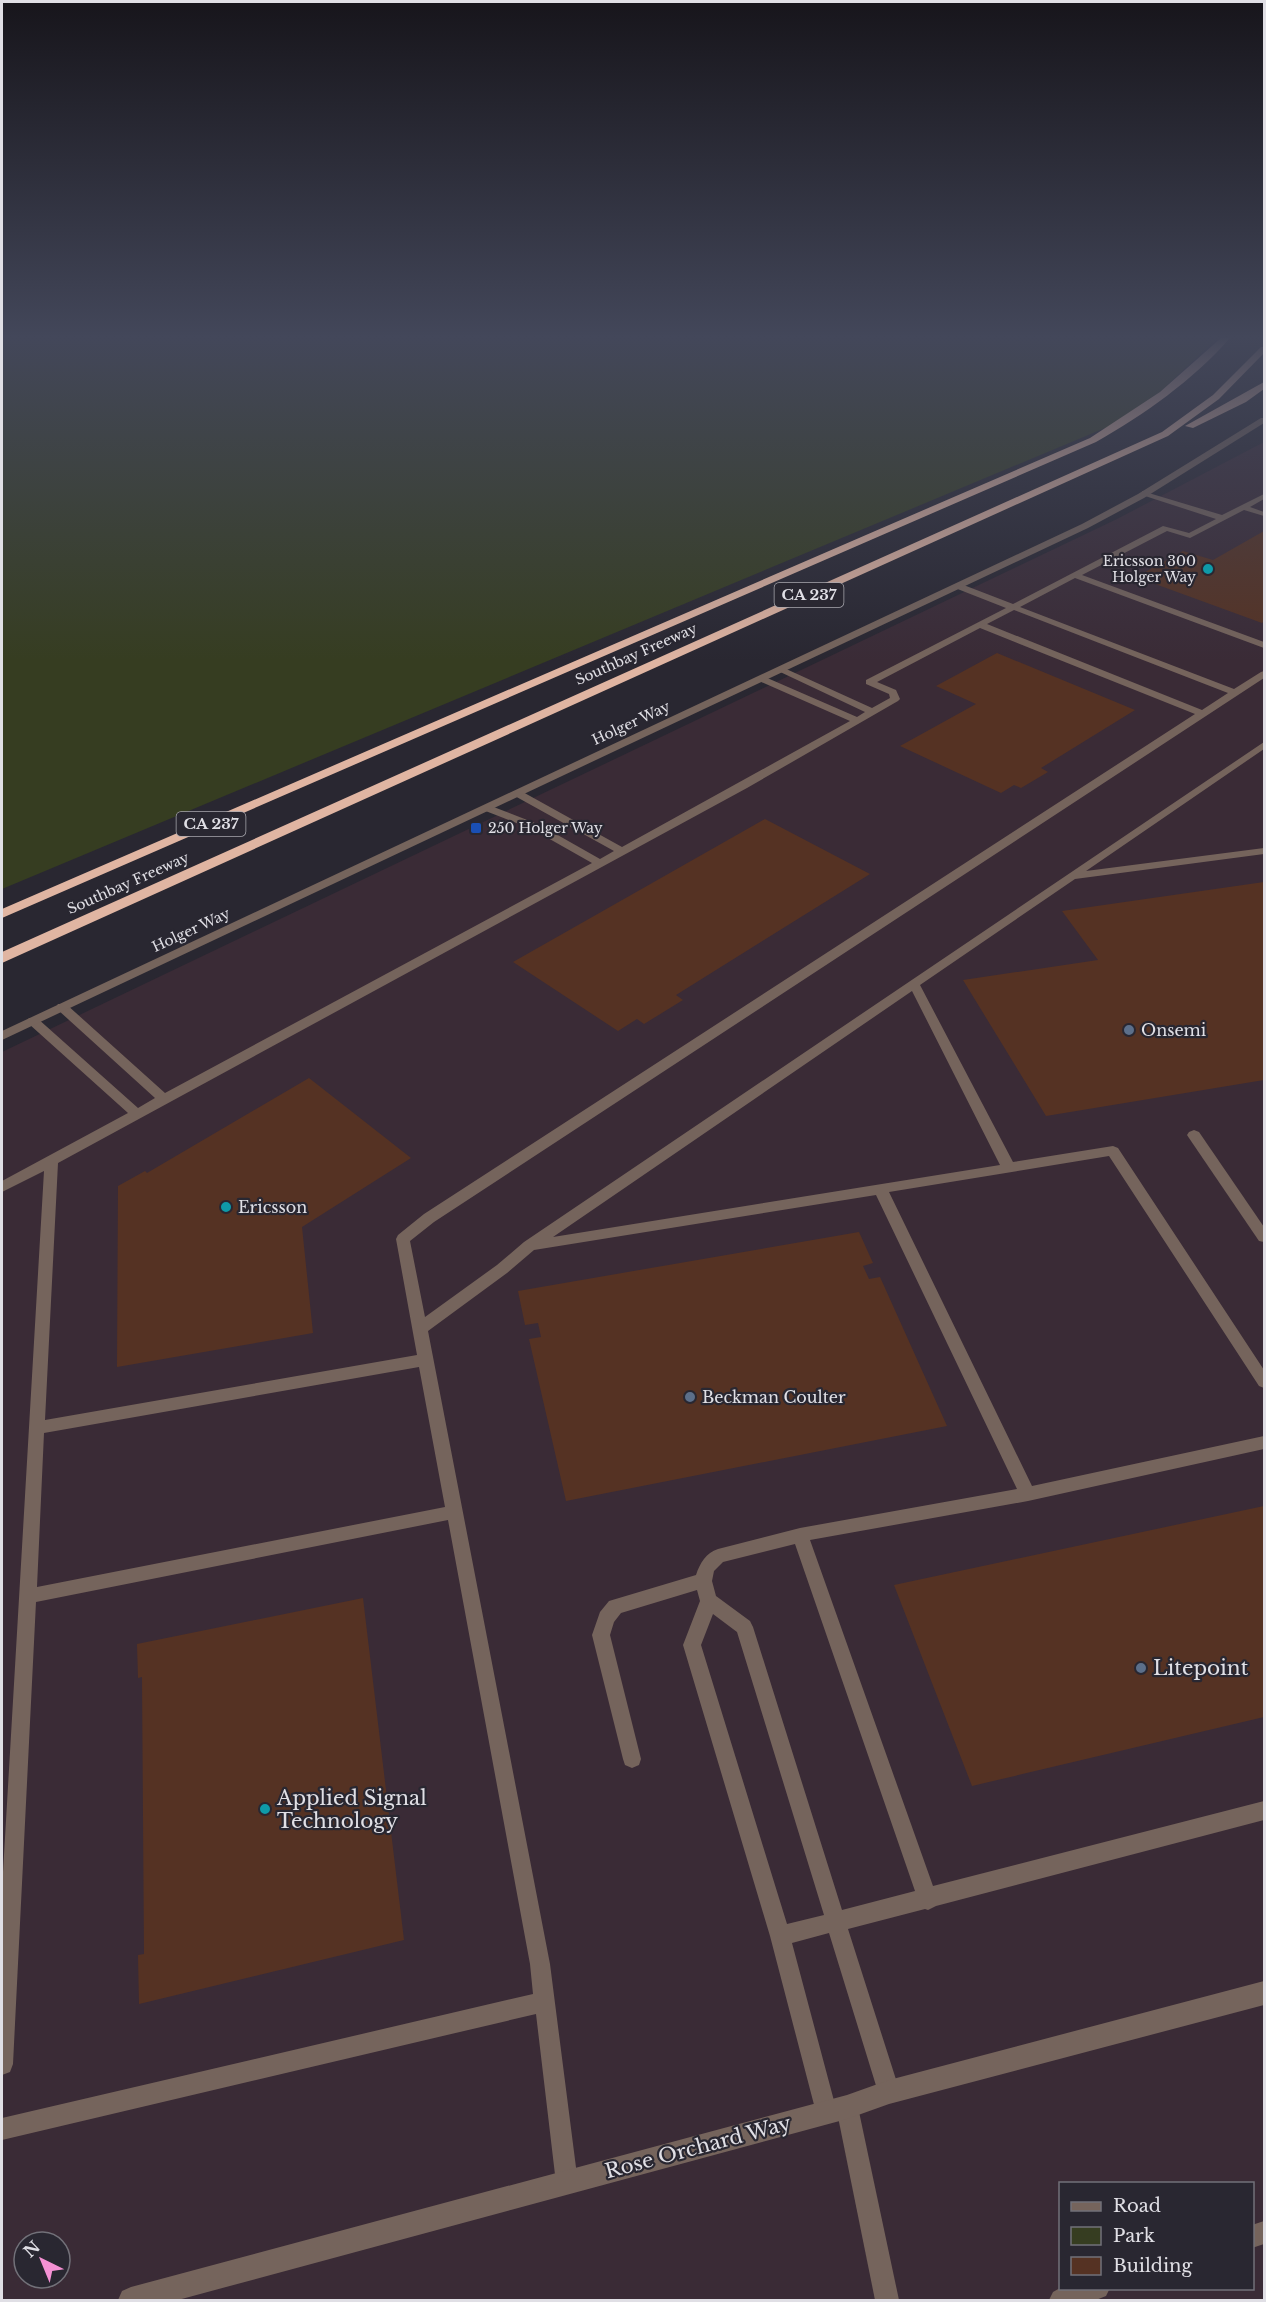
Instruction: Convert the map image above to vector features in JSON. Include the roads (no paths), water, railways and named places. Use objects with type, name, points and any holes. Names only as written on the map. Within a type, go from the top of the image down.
[{"type":"highway","name":"Southbay Freeway","points":[[2,914],[1080,445]]},
{"type":"highway","points":[[858,542],[891,536],[924,523],[1096,445]]},
{"type":"highway","name":"Southbay Freeway","points":[[2,958],[1140,445]]},
{"type":"street","name":"Holger Way","points":[[2,1036],[1085,526],[1140,496],[1223,445]]},
{"type":"street","name":"Rose Orchard Way","points":[[131,2301],[836,2110],[889,2092],[1264,1994]]},
{"type":"lane","points":[[1140,496],[1222,518]]},
{"type":"lane","points":[[1140,496],[1211,524]]},
{"type":"lane","points":[[2,1187],[743,786],[895,699],[893,692],[869,682],[1166,528],[1190,536],[1264,496]]},
{"type":"lane","points":[[1243,507],[1264,514]]},
{"type":"lane","points":[[1074,575],[1264,645]]},
{"type":"lane","points":[[958,586],[1236,693]]},
{"type":"lane","points":[[978,624],[1203,714]]},
{"type":"lane","points":[[781,669],[872,712]]},
{"type":"lane","points":[[567,2183],[540,1964],[402,1239],[429,1218],[1264,674]]},
{"type":"lane","points":[[762,679],[856,720]]},
{"type":"lane","points":[[419,1330],[502,1269],[529,1246],[1264,745]]},
{"type":"lane","points":[[517,793],[622,851]]},
{"type":"lane","points":[[487,807],[536,826],[600,863]]},
{"type":"lane","points":[[1072,876],[1264,851]]},
{"type":"lane","points":[[914,984],[1009,1168]]},
{"type":"lane","points":[[62,1007],[164,1099]]},
{"type":"lane","points":[[33,1021],[137,1114]]},
{"type":"lane","points":[[1194,1135],[1264,1237]]},
{"type":"lane","points":[[529,1246],[1113,1151],[1264,1382]]},
{"type":"lane","points":[[2,2064],[9,1775],[28,1596],[51,1160]]},
{"type":"lane","points":[[880,1189],[1028,1494]]},
{"type":"lane","points":[[38,1428],[425,1360]]},
{"type":"lane","points":[[889,2092],[744,1627],[709,1601],[703,1581],[707,1567],[718,1556],[800,1535],[1028,1494],[1264,1443]]},
{"type":"lane","points":[[28,1596],[454,1512]]},
{"type":"lane","points":[[800,1535],[928,1900]]},
{"type":"lane","points":[[632,1759],[601,1635],[606,1618],[615,1607],[703,1581]]},
{"type":"lane","points":[[709,1601],[692,1645],[780,1936],[836,2110],[887,2301]]},
{"type":"lane","points":[[780,1936],[928,1900],[1264,1811]]},
{"type":"lane","points":[[2,2129],[543,2002]]},
{"type":"lane","points":[[1061,2301],[1095,2290]]},
{"type":"place","name":"Ericsson 300 Holger Way","points":[[1208,569]]},
{"type":"place","name":"250 Holger Way","points":[[476,828]]},
{"type":"place","name":"Onsemi","points":[[1129,1030]]},
{"type":"place","name":"Ericsson","points":[[226,1207]]},
{"type":"place","name":"Beckman Coulter","points":[[690,1397]]},
{"type":"place","name":"Litepoint","points":[[1141,1668]]},
{"type":"place","name":"Applied Signal Technology","points":[[265,1809]]}]
